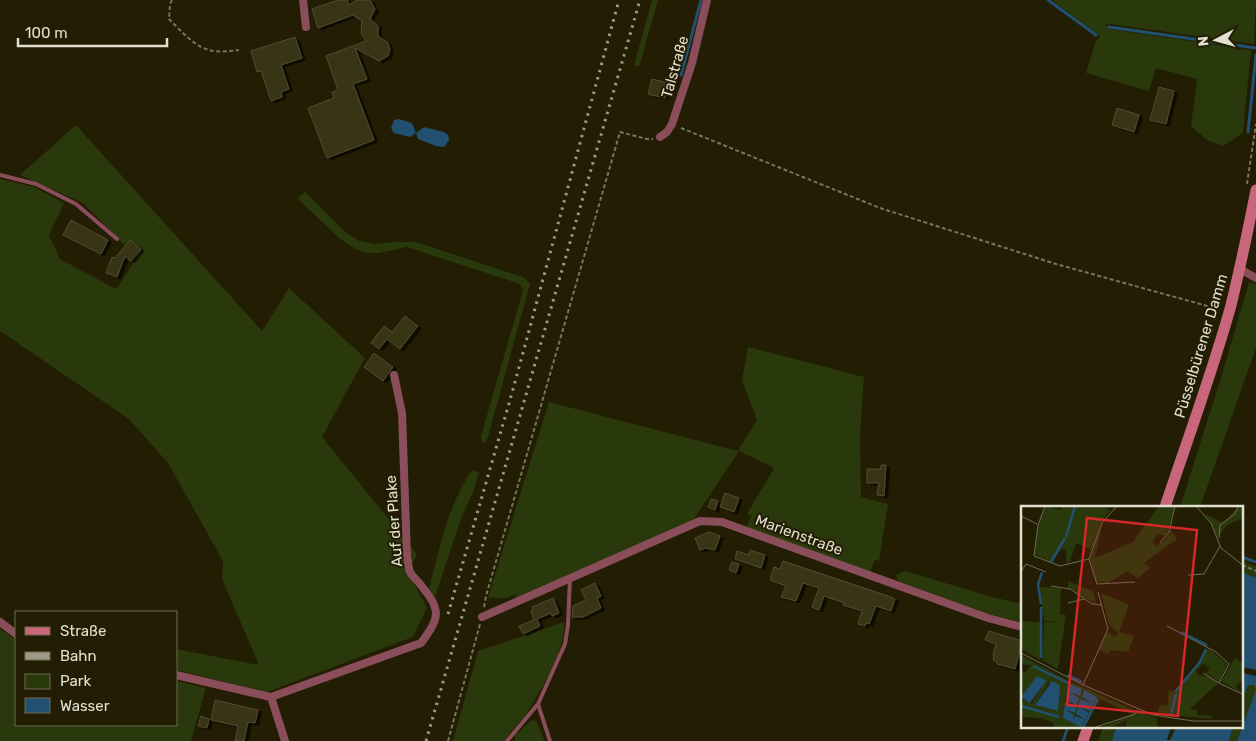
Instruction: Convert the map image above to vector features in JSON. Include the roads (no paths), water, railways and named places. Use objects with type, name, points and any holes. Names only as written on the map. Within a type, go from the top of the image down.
[{"type":"main road","name":"Püsselbürener Damm","points":[[1164,506],[1209,376],[1240,269],[1256,190]]},
{"type":"main road","points":[[1083,741],[1088,728]]},
{"type":"street","points":[[303,0],[306,27]]},
{"type":"street","name":"Talstraße","points":[[660,137],[667,132],[672,124],[692,63],[707,0]]},
{"type":"street","points":[[1240,269],[1256,278]]},
{"type":"street","name":"Auf der Plake","points":[[271,697],[420,642],[434,626],[435,606],[430,596],[410,571],[407,556],[402,413],[394,375]]},
{"type":"street","name":"Marienstraße","points":[[482,617],[700,521],[722,522],[988,618],[1021,627]]},
{"type":"street","points":[[0,622],[15,633]]},
{"type":"street","points":[[178,675],[271,697],[286,741]]},
{"type":"lane","points":[[0,175],[36,184],[76,204],[117,239]]},
{"type":"lane","points":[[507,741],[538,704],[565,644],[568,625],[570,578]]},
{"type":"lane","points":[[538,704],[550,741]]},
{"type":"water","points":[[399,119],[412,123],[416,133],[410,137],[394,133],[391,128],[394,120]]},
{"type":"water","points":[[424,127],[444,132],[448,135],[449,140],[444,147],[436,146],[418,139],[416,133]]},
{"type":"water","points":[[1244,573],[1256,578],[1256,670],[1244,667]]},
{"type":"water","points":[[1244,673],[1256,676],[1256,690],[1254,685],[1248,685],[1244,695]]},
{"type":"water","points":[[1256,690],[1256,741],[1237,741],[1242,728],[1244,728],[1244,722]]},
{"type":"water","points":[[1116,728],[1171,728],[1167,740],[1170,740],[1176,728],[1233,728],[1229,741],[1112,741]]},
{"type":"waterway","points":[[681,75],[701,0]]},
{"type":"waterway","points":[[1048,0],[1096,35]]},
{"type":"waterway","points":[[1109,27],[1256,48]]},
{"type":"waterway","points":[[1248,132],[1256,55]]},
{"type":"waterway","points":[[1244,558],[1256,562]]},
{"type":"waterway","points":[[1063,741],[1068,728]]},
{"type":"railway","points":[[448,614],[512,393],[619,0]]},
{"type":"railway","points":[[426,741],[640,0]]}]
